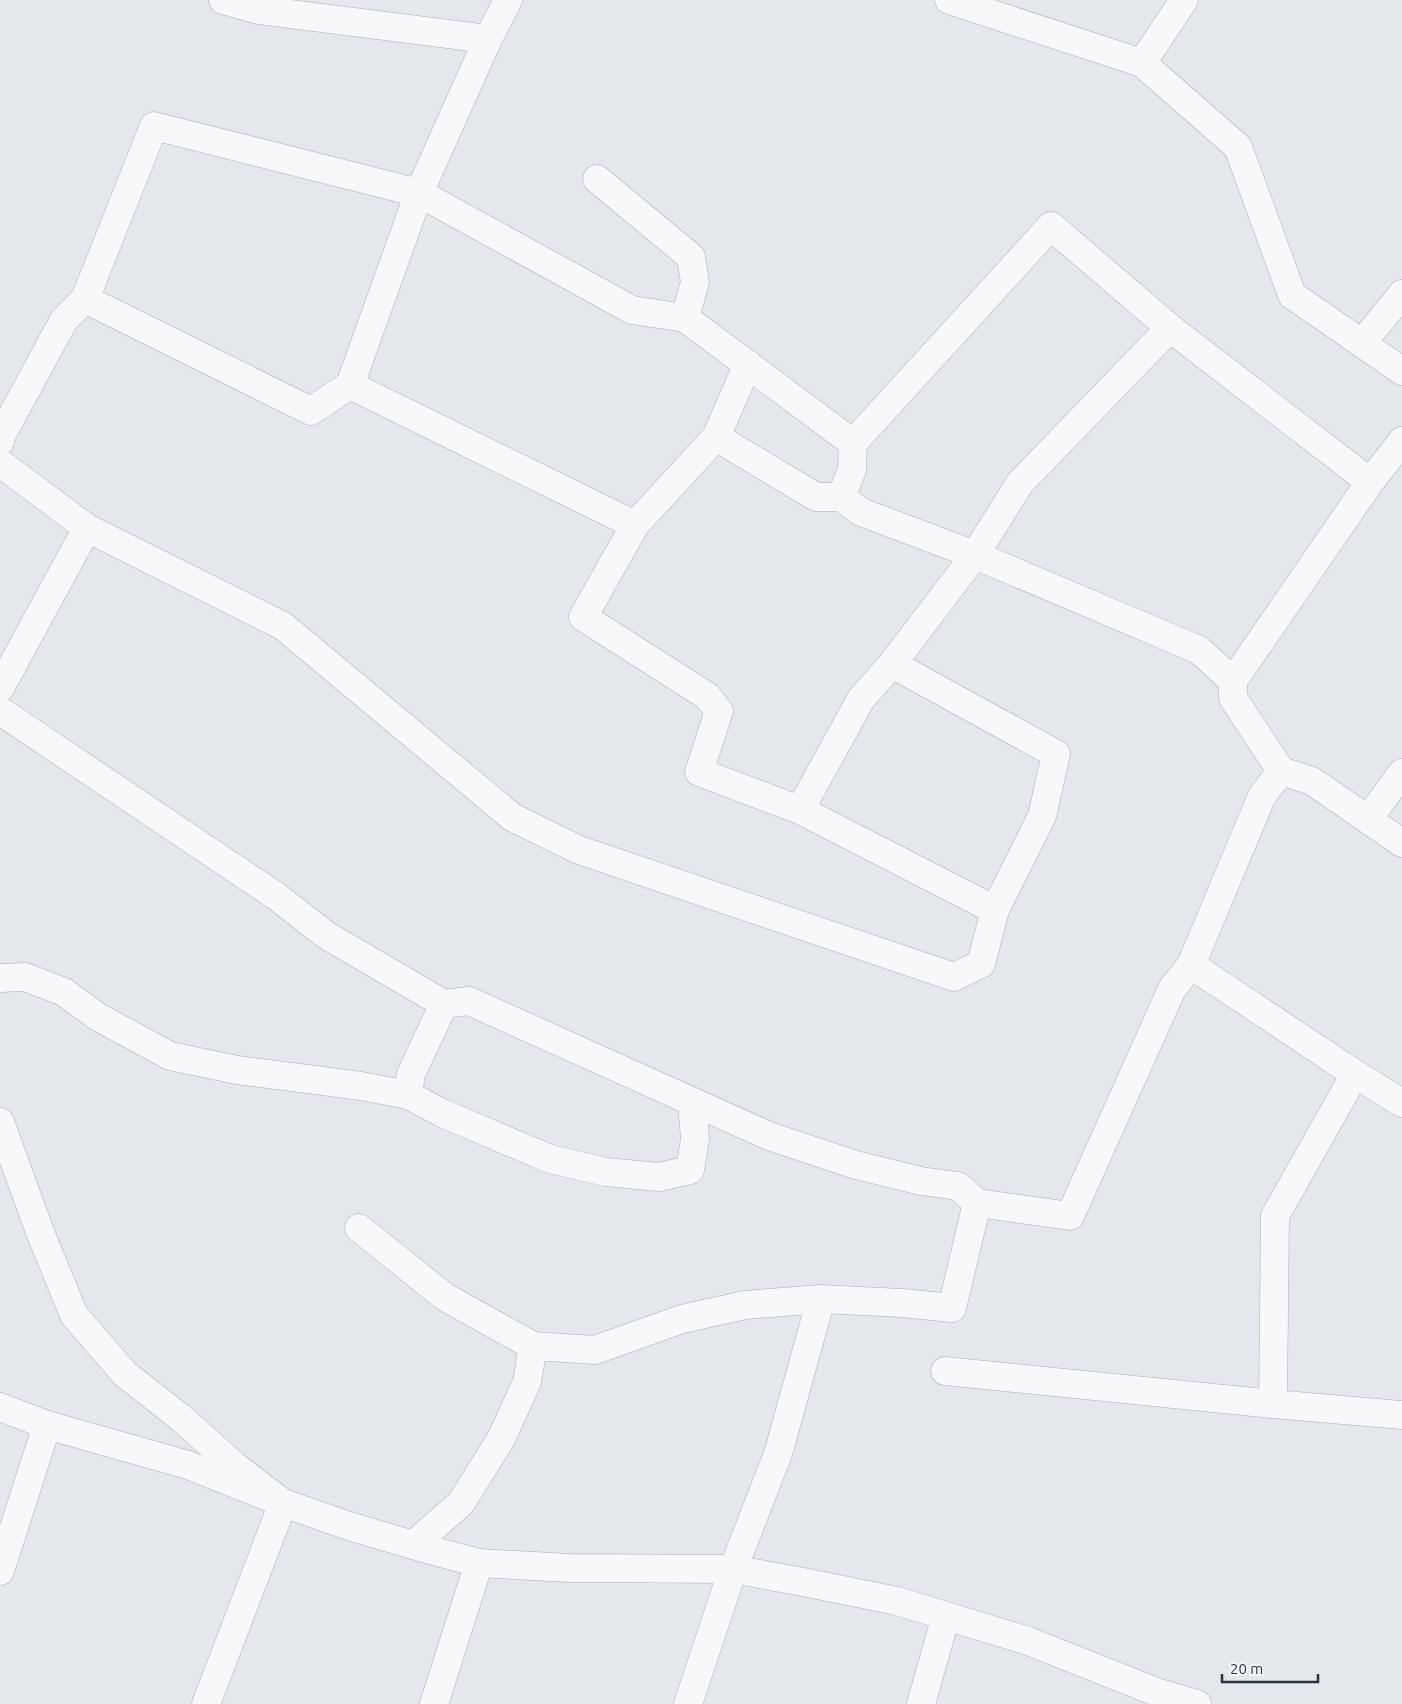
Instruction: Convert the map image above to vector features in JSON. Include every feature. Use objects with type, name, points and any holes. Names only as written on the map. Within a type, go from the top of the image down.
[{"type":"street","points":[[223,0],[259,10],[488,39]]},
{"type":"street","points":[[85,299],[311,412],[350,385],[418,192],[488,39],[508,0]]},
{"type":"street","points":[[949,0],[1142,63],[1238,147],[1292,295],[1402,371]]},
{"type":"street","points":[[1142,63],[1184,0]]},
{"type":"street","points":[[0,441],[64,320],[85,299],[154,126],[418,192],[632,310],[685,318],[853,443]]},
{"type":"street","points":[[596,179],[691,257],[695,282],[685,318]]},
{"type":"street","points":[[841,497],[852,470],[853,443],[1051,226],[1170,328],[1370,482]]},
{"type":"street","points":[[1362,343],[1402,294]]},
{"type":"street","points":[[800,810],[861,699],[892,664],[975,555],[1020,483],[1170,328]]},
{"type":"street","points":[[748,364],[716,437],[635,525],[583,617],[706,696],[719,711],[699,772],[800,810],[995,910]]},
{"type":"street","points":[[350,385],[635,525]]},
{"type":"street","points":[[716,437],[816,497],[841,497],[861,512],[975,555],[1199,650],[1233,681]]},
{"type":"street","points":[[1402,441],[1370,482],[1233,681],[1233,698],[1281,771],[1312,781],[1402,843]]},
{"type":"street","points":[[0,463],[87,528],[283,626],[512,817],[579,850],[954,977],[980,964],[995,910],[1042,816],[1056,754],[892,664]]},
{"type":"street","points":[[0,688],[87,528]]},
{"type":"street","points":[[0,711],[276,896],[326,935],[444,1004],[469,1001],[769,1136],[856,1165],[921,1181],[958,1186],[977,1203],[1070,1216],[1172,990],[1190,965],[1262,796],[1281,771]]},
{"type":"street","points":[[1368,819],[1402,773]]},
{"type":"street","points":[[1190,965],[1402,1103]]},
{"type":"street","points":[[0,978],[25,977],[64,992],[98,1017],[170,1056],[237,1070],[361,1086],[408,1096],[442,1113],[550,1158],[606,1172],[659,1177],[690,1170],[695,1139],[692,1102]]},
{"type":"street","points":[[408,1096],[411,1074],[444,1004]]},
{"type":"street","points":[[1273,1404],[1275,1216],[1355,1074]]},
{"type":"street","points":[[0,1122],[40,1232],[74,1316],[125,1374],[181,1418],[236,1467],[283,1502]]},
{"type":"street","points":[[359,1228],[445,1297],[533,1346],[595,1350],[682,1319],[745,1305],[822,1299],[902,1303],[952,1308],[977,1203]]},
{"type":"street","points":[[688,1704],[733,1569],[778,1454],[822,1299]]},
{"type":"street","points":[[413,1545],[461,1502],[501,1439],[527,1382],[533,1346]]},
{"type":"street","points":[[945,1371],[1402,1415]]},
{"type":"street","points":[[0,1407],[47,1425],[188,1465],[349,1526],[479,1562],[569,1568],[733,1569],[898,1601],[1028,1641],[1159,1694],[1197,1704]]},
{"type":"street","points":[[0,1571],[47,1425]]},
{"type":"street","points":[[206,1704],[283,1502]]},
{"type":"street","points":[[434,1704],[479,1562]]},
{"type":"street","points":[[921,1704],[946,1616]]}]
